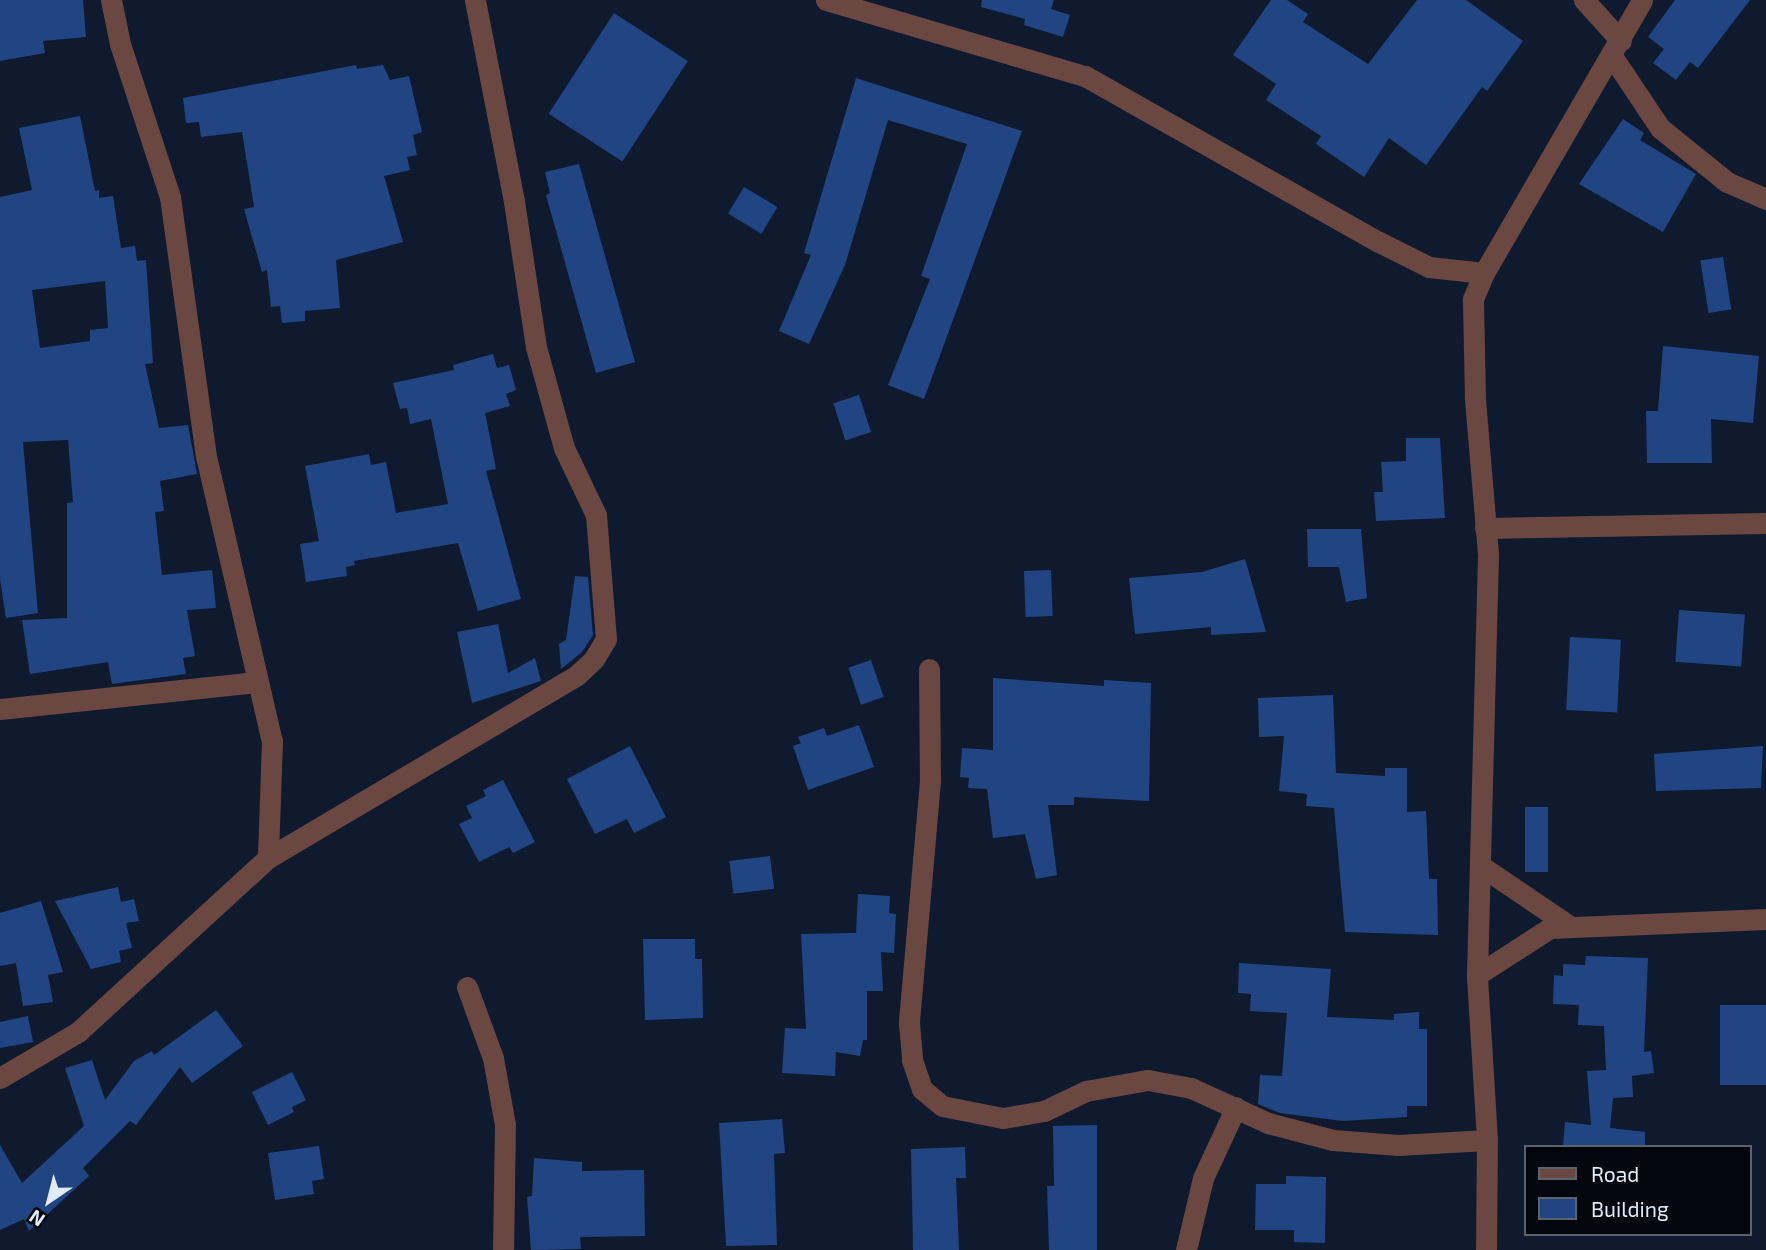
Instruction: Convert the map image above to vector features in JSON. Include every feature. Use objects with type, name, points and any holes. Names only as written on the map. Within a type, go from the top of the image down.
[{"type":"street","points":[[111,0],[120,44],[170,197],[206,456],[272,741],[268,858]]},
{"type":"street","points":[[0,1078],[78,1032],[268,858],[577,675],[594,659],[606,639],[596,515],[564,447],[536,347],[514,201],[475,0]]},
{"type":"street","points":[[826,0],[1085,76],[1416,261],[1429,267],[1483,272]]},
{"type":"street","points":[[1584,0],[1616,48],[1660,128],[1727,181],[1766,199]]},
{"type":"street","points":[[1486,1250],[1487,1139],[1477,975],[1485,528],[1474,299],[1483,272],[1642,0]]},
{"type":"street","points":[[1485,528],[1766,523]]},
{"type":"street","points":[[929,669],[930,781],[909,1023],[912,1060],[922,1089],[942,1106],[1003,1118],[1044,1111],[1086,1091],[1148,1080],[1191,1088],[1268,1123],[1333,1140],[1398,1146],[1487,1139]]},
{"type":"street","points":[[0,709],[258,682]]},
{"type":"street","points":[[1481,866],[1568,925]]},
{"type":"street","points":[[1477,975],[1550,928],[1568,925],[1766,919]]},
{"type":"street","points":[[467,987],[494,1058],[505,1125],[503,1250]]},
{"type":"street","points":[[1186,1250],[1203,1178],[1237,1107]]},
{"type":"building","points":[[0,0],[83,0],[86,37],[43,41],[45,53],[0,61]]},
{"type":"building","points":[[982,0],[1054,0],[1051,9],[1070,15],[1063,37],[1024,25],[1025,19],[981,7]]},
{"type":"building","points":[[1271,0],[1287,0],[1308,14],[1303,22],[1368,64],[1417,0],[1466,0],[1523,41],[1487,91],[1482,87],[1426,165],[1389,138],[1364,177],[1316,144],[1321,136],[1266,100],[1276,84],[1233,55]]},
{"type":"building","points":[[1675,0],[1750,0],[1698,68],[1690,62],[1676,80],[1653,63],[1664,49],[1648,37]]},
{"type":"building","points":[[614,13],[688,61],[622,162],[549,114]]},
{"type":"building","points":[[356,65],[357,69],[383,65],[390,80],[409,76],[422,132],[413,135],[417,155],[407,157],[410,170],[384,176],[403,242],[336,260],[340,308],[305,311],[305,321],[282,323],[280,306],[271,307],[267,270],[262,272],[244,209],[254,207],[242,132],[201,137],[199,122],[186,123],[183,98]]},
{"type":"building","points":[[856,78],[1022,131],[924,399],[888,385],[930,279],[921,276],[967,144],[888,120],[845,265],[809,344],[779,331],[811,255],[804,253]]},
{"type":"building","points":[[80,116],[95,191],[99,190],[99,198],[113,196],[121,248],[135,246],[137,261],[146,260],[153,363],[145,364],[159,428],[188,425],[197,474],[160,481],[164,511],[155,512],[162,575],[212,570],[216,608],[187,610],[195,656],[183,658],[186,674],[112,684],[108,662],[30,674],[22,620],[67,618],[67,503],[73,502],[68,440],[23,442],[38,613],[6,618],[0,579],[0,197],[32,190],[19,128]],"holes":[[[105,281],[108,328],[90,330],[90,341],[40,348],[32,290]]]},
{"type":"building","points":[[1623,119],[1644,133],[1640,140],[1696,174],[1663,232],[1579,184]]},
{"type":"building","points":[[579,164],[635,362],[596,373],[546,195],[550,193],[545,172]]},
{"type":"building","points":[[744,187],[777,207],[761,234],[728,214]]},
{"type":"building","points":[[1723,257],[1731,309],[1709,313],[1700,261]]},
{"type":"building","points":[[1663,346],[1759,356],[1753,423],[1711,419],[1712,463],[1647,463],[1646,411],[1658,411]]},
{"type":"building","points":[[493,354],[497,368],[509,365],[516,390],[506,394],[510,406],[485,413],[496,469],[486,471],[521,599],[478,611],[458,543],[354,561],[355,565],[346,567],[347,576],[306,582],[300,544],[319,541],[305,466],[369,454],[371,465],[386,462],[396,513],[448,504],[431,419],[410,424],[407,408],[400,409],[393,383],[454,370],[453,365]]},
{"type":"building","points":[[859,395],[871,432],[845,440],[833,403]]},
{"type":"building","points":[[1406,438],[1440,438],[1445,518],[1376,521],[1374,492],[1383,492],[1381,462],[1406,461]]},
{"type":"building","points":[[1307,529],[1361,529],[1367,598],[1346,602],[1339,567],[1308,567]]},
{"type":"building","points":[[1245,559],[1266,632],[1211,635],[1211,627],[1135,634],[1129,578],[1202,572]]},
{"type":"building","points":[[1051,570],[1053,616],[1026,617],[1024,571]]},
{"type":"building","points":[[575,576],[588,577],[593,635],[582,652],[561,669],[559,644],[566,640]]},
{"type":"building","points":[[1679,610],[1745,615],[1741,666],[1675,662]]},
{"type":"building","points":[[498,624],[508,673],[535,658],[541,681],[472,703],[457,632]]},
{"type":"building","points":[[1570,637],[1621,640],[1617,713],[1566,710]]},
{"type":"building","points":[[871,660],[884,697],[861,705],[848,668]]},
{"type":"building","points":[[993,678],[1104,686],[1104,680],[1151,683],[1149,801],[1074,797],[1074,805],[1048,805],[1057,875],[1036,879],[1025,834],[993,838],[987,789],[968,788],[969,778],[960,777],[962,748],[993,750]]},
{"type":"building","points":[[1333,695],[1336,773],[1385,776],[1385,768],[1407,768],[1407,812],[1426,811],[1429,879],[1437,879],[1438,935],[1345,932],[1334,808],[1306,806],[1307,794],[1279,791],[1284,736],[1259,737],[1258,698]]},
{"type":"building","points":[[859,725],[874,767],[808,790],[793,746],[801,743],[798,737],[824,728],[827,736]]},
{"type":"building","points":[[630,746],[666,817],[634,833],[627,819],[595,834],[567,779]]},
{"type":"building","points":[[1763,746],[1761,788],[1656,791],[1654,754]]},
{"type":"building","points":[[503,780],[535,842],[513,853],[509,847],[479,862],[459,824],[472,818],[466,806],[486,796],[483,790]]},
{"type":"building","points":[[1525,807],[1548,807],[1548,872],[1525,872]]},
{"type":"building","points":[[770,856],[774,889],[733,894],[729,861]]},
{"type":"building","points":[[118,887],[121,902],[134,899],[139,921],[126,923],[132,948],[119,951],[121,962],[91,969],[55,901]]},
{"type":"building","points":[[858,894],[890,896],[889,913],[896,914],[894,953],[881,952],[883,991],[867,991],[867,1040],[863,1040],[860,1056],[836,1052],[835,1076],[782,1073],[785,1028],[806,1029],[801,934],[856,933]]},
{"type":"building","points":[[41,901],[63,972],[48,975],[53,1002],[23,1006],[16,963],[0,966],[0,913]]},
{"type":"building","points":[[643,939],[695,939],[695,959],[702,959],[703,1018],[645,1020]]},
{"type":"building","points":[[1586,956],[1648,958],[1644,1052],[1651,1051],[1654,1073],[1632,1076],[1633,1097],[1613,1098],[1610,1128],[1645,1132],[1645,1145],[1563,1145],[1565,1122],[1591,1125],[1587,1071],[1606,1070],[1604,1026],[1578,1025],[1579,1005],[1553,1004],[1554,975],[1563,976],[1563,964],[1585,965]]},
{"type":"building","points":[[1239,963],[1331,969],[1327,1017],[1394,1020],[1394,1014],[1419,1012],[1419,1029],[1427,1029],[1427,1106],[1407,1106],[1407,1117],[1343,1121],[1280,1113],[1258,1104],[1260,1075],[1282,1076],[1287,1013],[1250,1011],[1251,994],[1238,993]]},
{"type":"building","points":[[1720,1005],[1766,1005],[1766,1085],[1720,1085]]},
{"type":"building","points":[[216,1010],[243,1046],[192,1083],[180,1067],[136,1125],[130,1121],[83,1168],[89,1176],[29,1231],[24,1219],[0,1230],[0,1145],[22,1183],[84,1126],[65,1068],[92,1060],[105,1100],[134,1061],[152,1051],[154,1055]]},
{"type":"building","points":[[28,1016],[33,1042],[0,1048],[0,1022]]},
{"type":"building","points":[[292,1072],[306,1100],[292,1107],[294,1112],[268,1125],[252,1092]]},
{"type":"building","points":[[782,1119],[785,1153],[774,1154],[777,1245],[726,1246],[719,1123]]},
{"type":"building","points":[[1097,1125],[1097,1250],[1049,1250],[1047,1186],[1054,1186],[1053,1126]]},
{"type":"building","points":[[319,1146],[324,1179],[312,1181],[314,1194],[275,1200],[268,1153]]},
{"type":"building","points":[[965,1147],[966,1178],[956,1178],[959,1250],[913,1250],[911,1149]]},
{"type":"building","points":[[534,1158],[582,1162],[582,1171],[644,1170],[645,1236],[580,1237],[581,1249],[531,1250],[527,1197],[532,1196]]},
{"type":"building","points":[[1286,1176],[1326,1177],[1325,1243],[1294,1242],[1294,1230],[1255,1230],[1256,1184],[1286,1184]]}]
